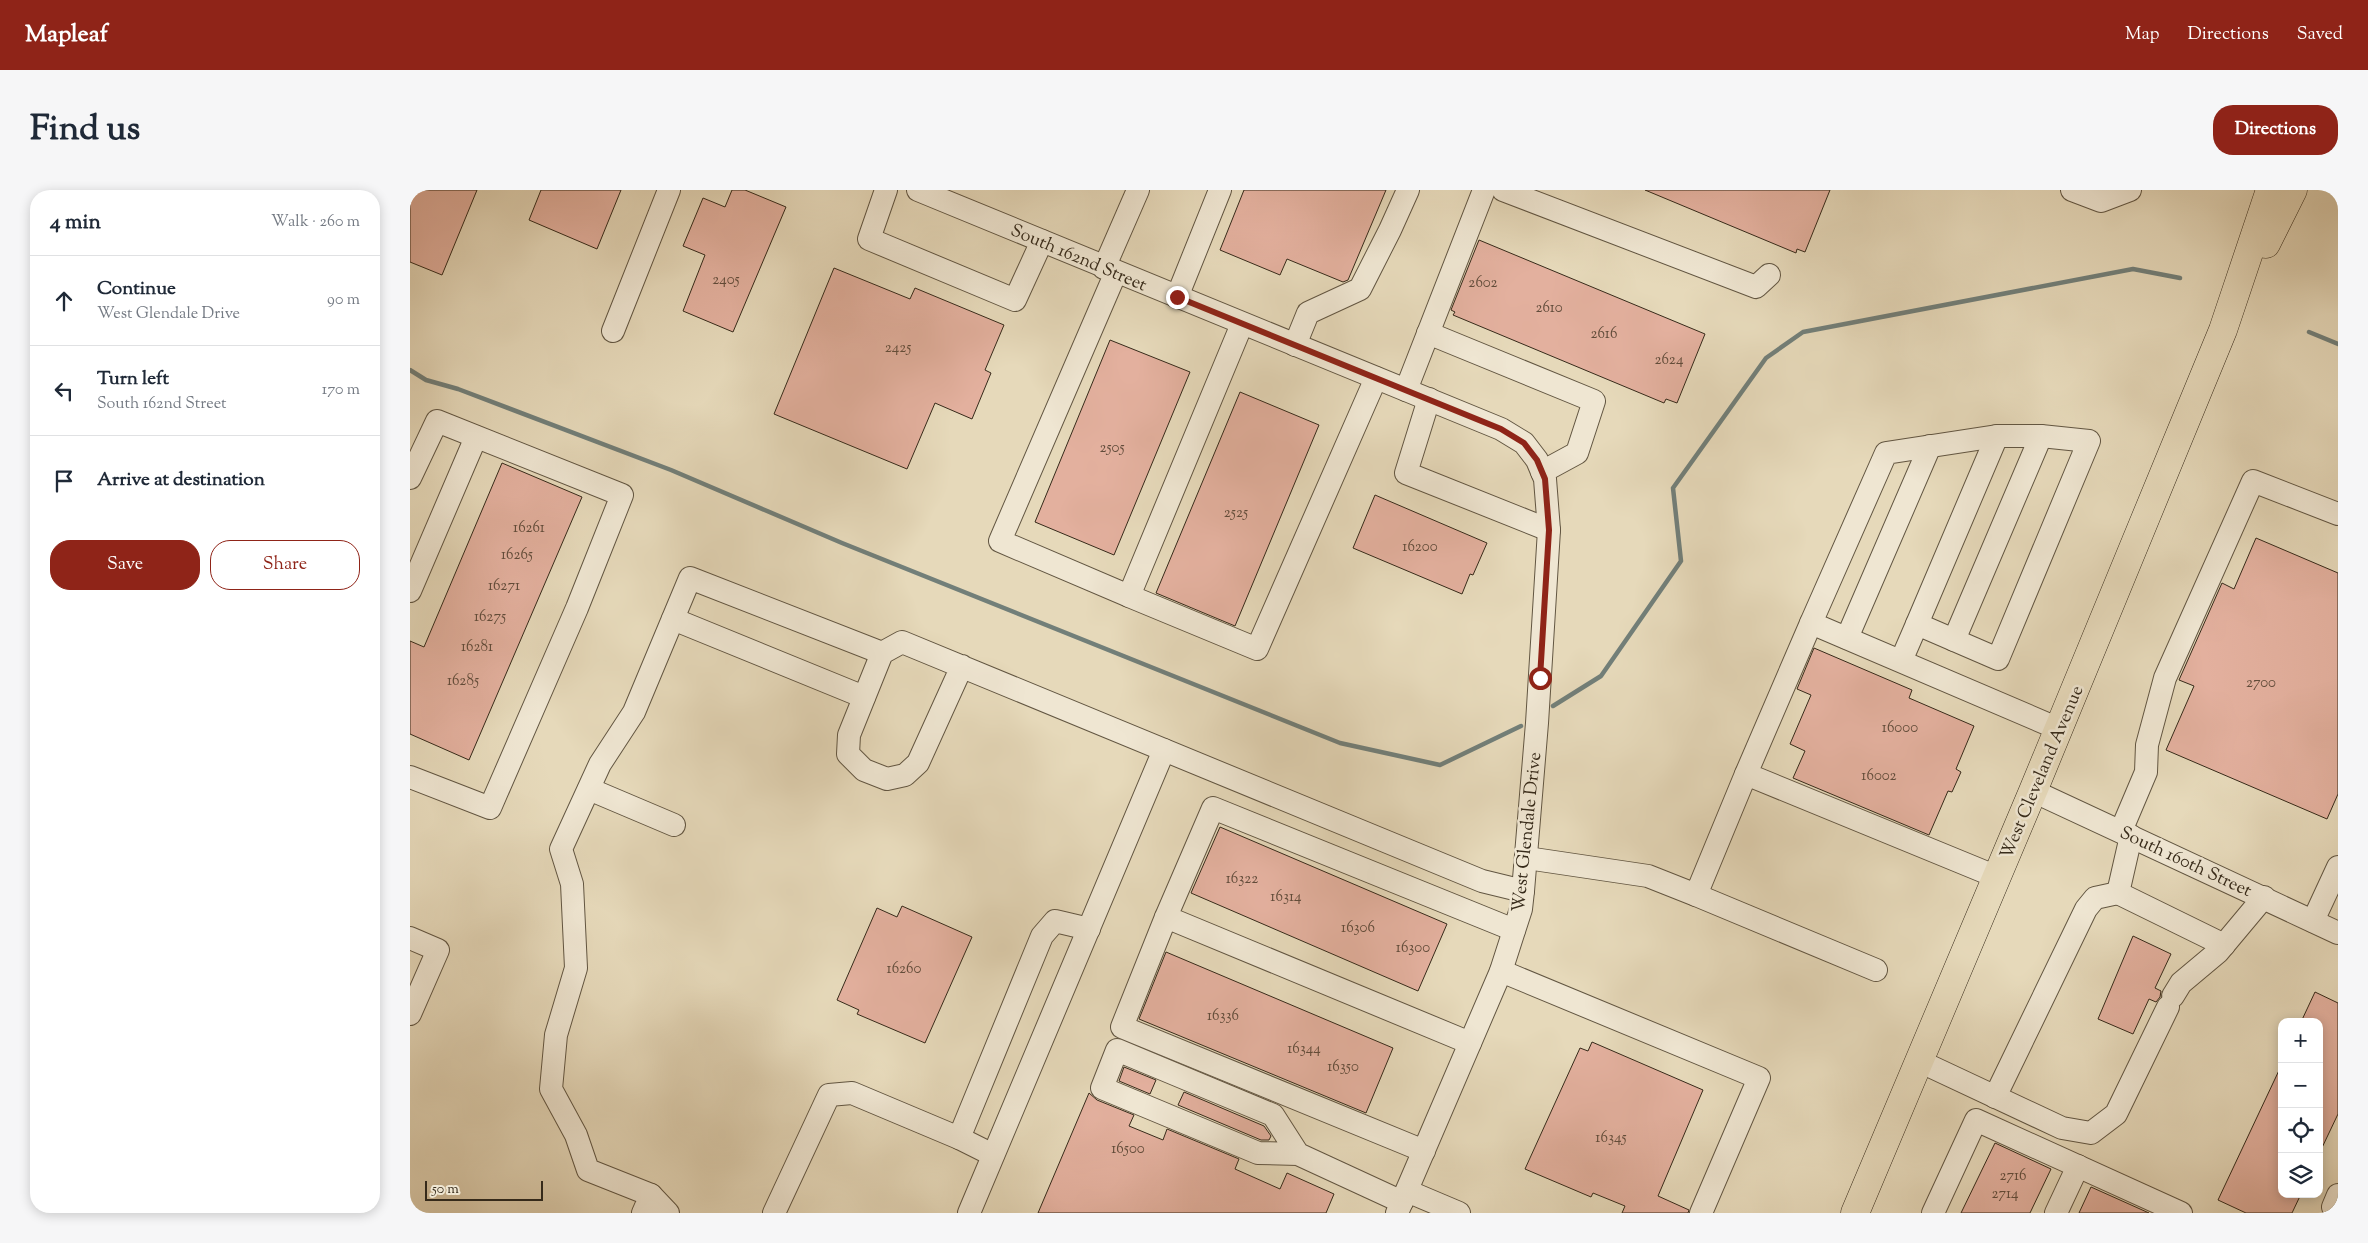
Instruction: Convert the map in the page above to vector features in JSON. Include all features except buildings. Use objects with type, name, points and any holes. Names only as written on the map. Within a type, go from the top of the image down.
[{"type":"main road","name":"West Cleveland Avenue","points":[[1855,1213],[2059,729],[2223,330],[2270,190]]},
{"type":"main road","name":"West Cleveland Avenue","points":[[2223,330],[2293,190]]},
{"type":"street","points":[[613,331],[669,190]]},
{"type":"street","points":[[886,190],[869,240],[1015,300],[1042,241]]},
{"type":"street","name":"South 162nd Street","points":[[918,190],[959,198],[1042,241],[1510,433],[1524,443],[1540,466]]},
{"type":"street","points":[[1138,190],[1110,270],[1000,541],[1257,649],[1376,378]]},
{"type":"street","points":[[1177,297],[1220,190]]},
{"type":"street","points":[[1295,345],[1308,313],[1360,289],[1408,190]]},
{"type":"street","points":[[1406,390],[1484,190]]},
{"type":"street","points":[[1503,190],[1756,287],[1769,275]]},
{"type":"street","points":[[2072,190],[2101,201],[2130,190]]},
{"type":"street","points":[[1129,596],[1242,324]]},
{"type":"street","points":[[1428,333],[1594,401],[1577,453],[1540,466]]},
{"type":"street","points":[[1429,400],[1406,472],[1549,530]]},
{"type":"street","points":[[410,478],[437,421],[622,495],[577,608],[490,808],[410,777]]},
{"type":"street","points":[[1901,661],[1997,436]]},
{"type":"street","points":[[1696,895],[1746,774],[1886,453],[1997,436],[2041,436],[2090,440],[1998,659],[1917,624]]},
{"type":"street","points":[[1954,640],[2041,436]]},
{"type":"street","points":[[410,591],[476,437]]},
{"type":"street","points":[[1847,638],[1930,446]]},
{"type":"street","name":"West Glendale Drive","points":[[1402,1202],[1501,971],[1514,930],[1523,891],[1540,678],[1549,530],[1545,479],[1540,466]]},
{"type":"street","points":[[2118,893],[2126,833],[2146,772],[2147,745],[2165,678],[2254,480],[2338,514]]},
{"type":"street","points":[[668,1213],[647,1204],[588,1170],[576,1136],[551,1089],[556,1034],[576,968],[572,884],[561,849],[600,764],[634,712],[690,578],[882,653]]},
{"type":"street","points":[[673,619],[864,697]]},
{"type":"street","points":[[1811,623],[2059,729]]},
{"type":"street","points":[[962,666],[918,762],[905,775],[887,779],[864,770],[848,754],[849,734],[882,653],[902,642],[962,666],[1482,881],[1523,891]]},
{"type":"street","points":[[968,1213],[1164,750]]},
{"type":"street","points":[[1746,774],[1997,877]]},
{"type":"street","points":[[589,789],[674,825]]},
{"type":"street","name":"South 160th Street","points":[[2033,790],[2338,933]]},
{"type":"street","points":[[1424,1150],[1122,1027],[1166,917],[1213,808],[1514,930]]},
{"type":"street","points":[[1526,858],[1648,876],[1876,970]]},
{"type":"street","points":[[2313,921],[2338,867]]},
{"type":"street","points":[[1995,1096],[2086,909],[2095,898],[2118,893],[2224,945]]},
{"type":"street","points":[[1919,1061],[2062,1128],[2091,1133],[2116,1114],[2181,983],[2224,945],[2264,898]]},
{"type":"street","points":[[1166,917],[1470,1043]]},
{"type":"street","points":[[959,1138],[1042,936],[1055,922],[1089,929]]},
{"type":"street","points":[[410,938],[438,950],[410,1014]]},
{"type":"street","points":[[1501,971],[1759,1078],[1701,1213]]},
{"type":"street","points":[[1298,1154],[1273,1115],[1117,1050],[1102,1088],[1258,1153],[1298,1154],[1402,1202],[1459,1213]]},
{"type":"street","points":[[774,1213],[829,1096],[852,1092],[959,1138],[993,1155]]},
{"type":"street","points":[[1933,1213],[1976,1120],[2181,1213]]},
{"type":"street","points":[[2056,1213],[2078,1166]]},
{"type":"waterway","points":[[1553,706],[1601,676],[1681,561],[1673,488],[1766,358],[1803,332],[2133,269],[2180,278]]},
{"type":"waterway","points":[[2309,332],[2338,344]]},
{"type":"waterway","points":[[410,370],[426,380],[458,389],[671,470],[842,543],[1340,743],[1440,765],[1521,726]]},
{"type":"route","points":[[1177,297],[1501,429],[1524,443],[1537,460],[1545,479],[1549,530],[1540,678]]}]
